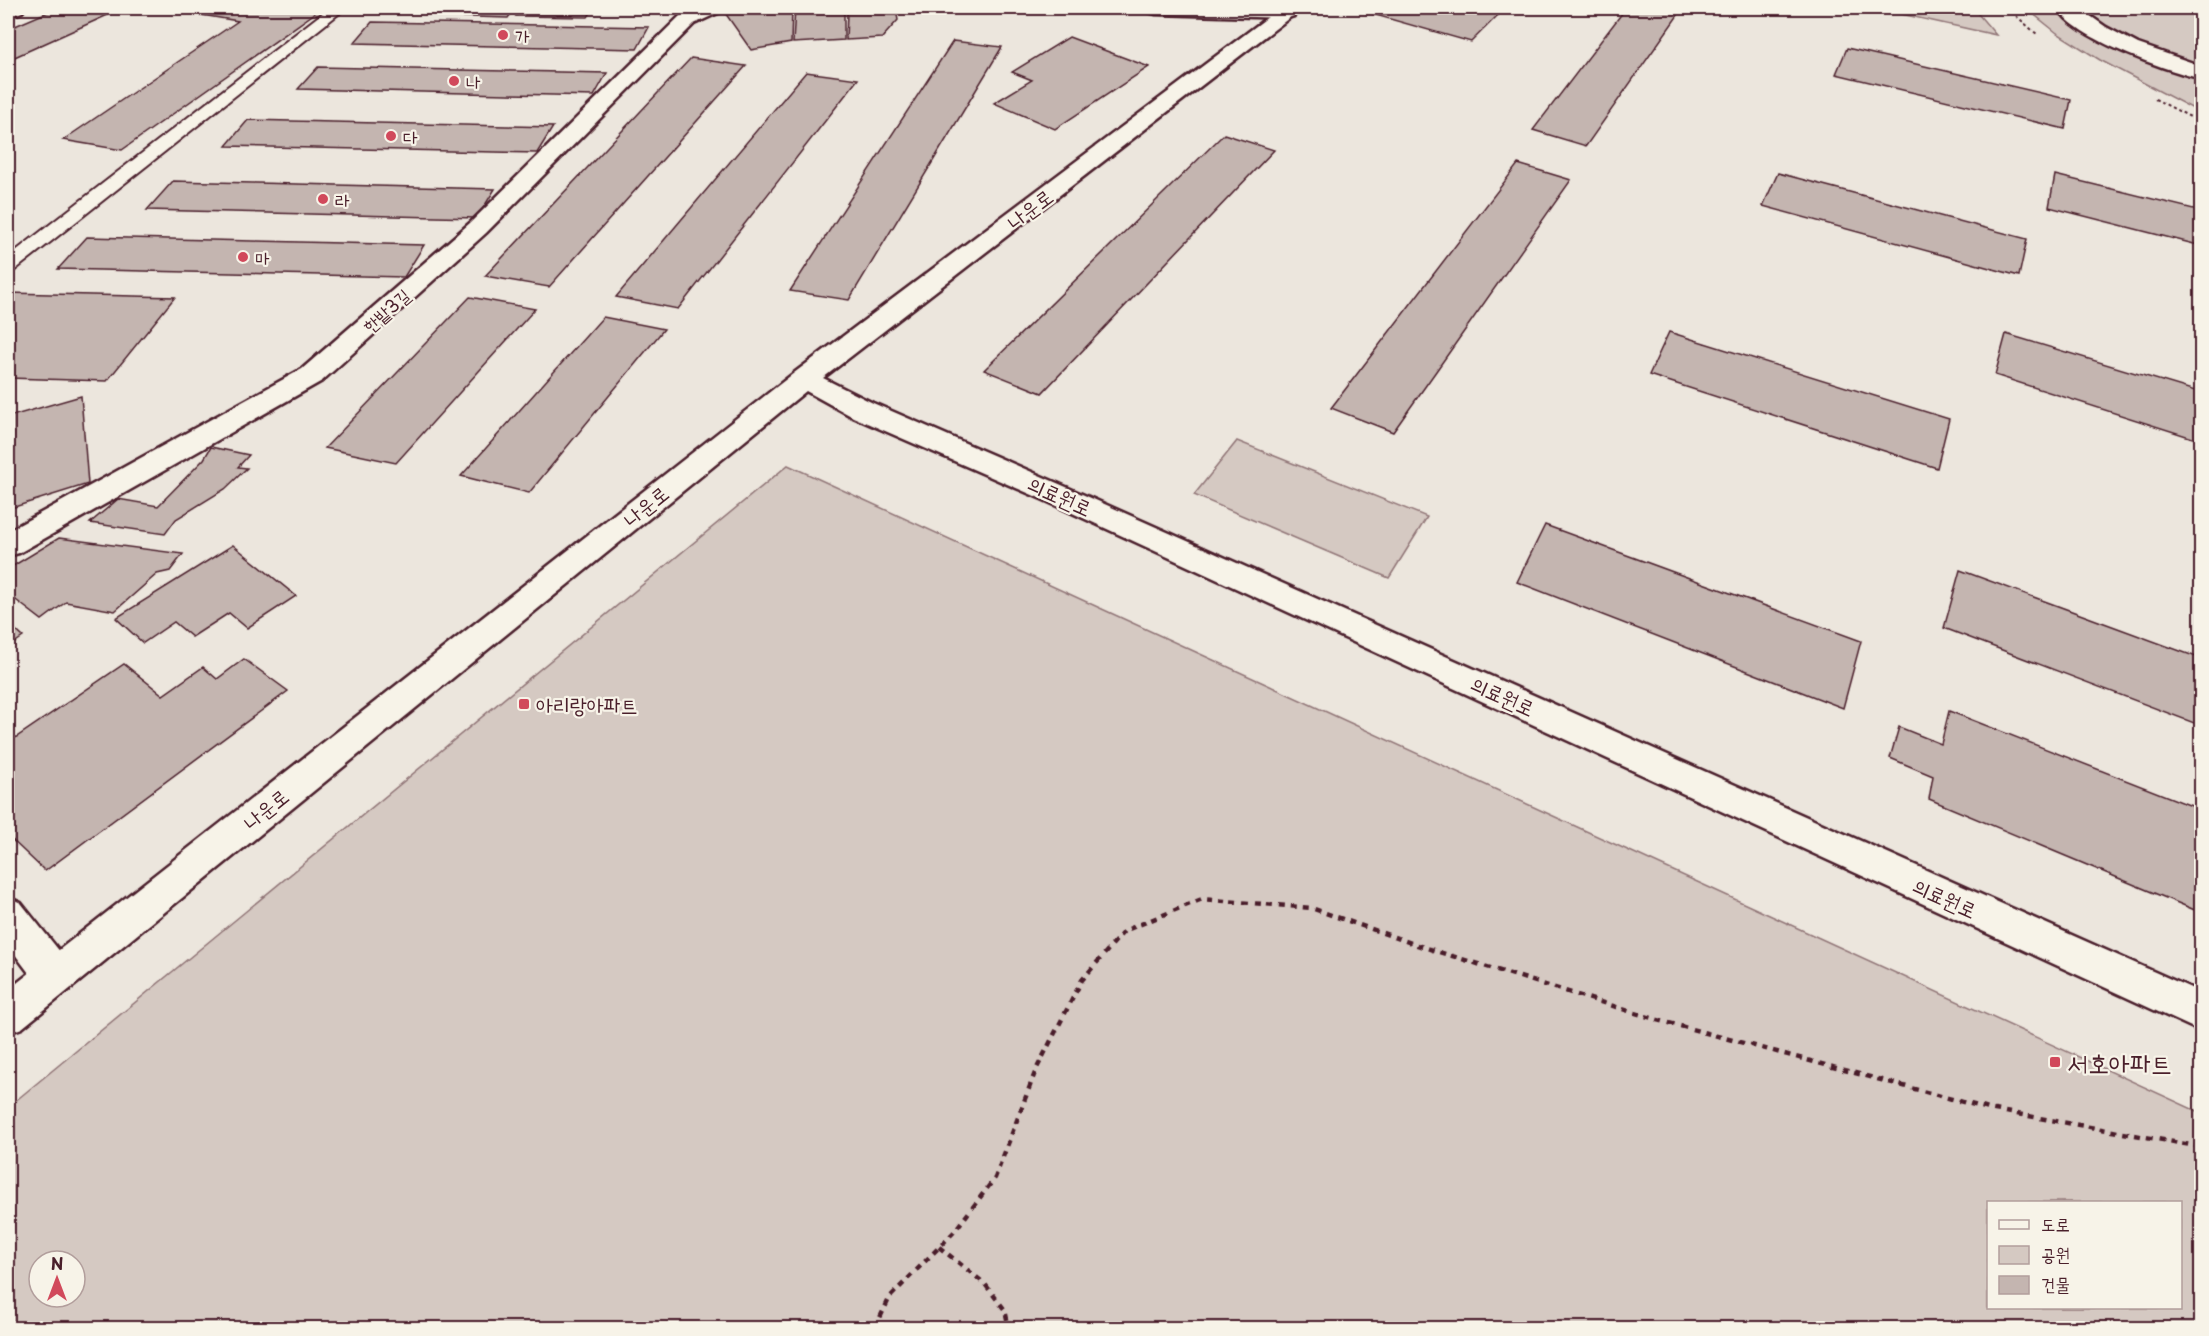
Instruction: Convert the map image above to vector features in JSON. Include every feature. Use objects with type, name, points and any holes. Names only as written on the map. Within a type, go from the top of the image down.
[{"type":"street","points":[[8,11],[15,8]]},
{"type":"street","name":"한밭3길","points":[[8,545],[312,375],[478,228],[687,20],[713,8]]},
{"type":"street","points":[[1156,8],[1289,10]]},
{"type":"street","points":[[2067,8],[2094,29],[2136,53],[2202,73]]},
{"type":"street","name":"나운로","points":[[8,1014],[804,379],[1289,10]]},
{"type":"street","name":"의료원로","points":[[804,379],[863,410],[1054,493],[2202,1013]]},
{"type":"street","points":[[8,915],[55,976]]},
{"type":"lane","points":[[8,266],[338,8]]},
{"type":"path","points":[[875,1329],[890,1297],[953,1233],[995,1178],[1036,1070],[1082,980],[1124,931],[1202,899],[1311,908],[1420,946],[1670,1023],[1989,1109],[2202,1147]]},
{"type":"path","points":[[939,1247],[985,1284],[1005,1310],[1009,1329]]},
{"type":"green space","points":[[1874,8],[1973,8],[1996,35]]},
{"type":"green space","points":[[2026,8],[2201,8],[2201,113],[2100,60],[2057,33]]},
{"type":"green space","points":[[1237,441],[1427,517],[1389,578],[1194,495]]},
{"type":"green space","points":[[788,465],[2201,1113],[2201,1328],[8,1328],[8,1107]]},
{"type":"building","points":[[57,8],[121,9],[8,60],[8,29]]},
{"type":"building","points":[[159,8],[322,8],[122,150],[63,140],[238,21]]},
{"type":"building","points":[[448,8],[515,8],[508,18],[441,16]]},
{"type":"building","points":[[522,8],[594,8],[588,17],[516,16]]},
{"type":"building","points":[[792,8],[791,43],[751,50],[723,10]]},
{"type":"building","points":[[795,8],[844,8],[844,40],[793,43]]},
{"type":"building","points":[[1370,8],[1505,8],[1471,42],[1365,12]]},
{"type":"building","points":[[1626,8],[1683,8],[1586,146],[1533,130]]},
{"type":"building","points":[[896,10],[898,20],[882,38],[846,40],[847,13]]},
{"type":"building","name":"가","points":[[372,22],[649,27],[637,49],[354,43]]},
{"type":"building","points":[[1069,37],[1149,67],[1055,129],[994,103],[1032,80],[1012,72]]},
{"type":"building","points":[[953,41],[1002,47],[849,300],[790,291]]},
{"type":"building","points":[[1847,48],[2071,100],[2065,129],[1836,74]]},
{"type":"building","points":[[691,58],[746,66],[549,287],[485,276]]},
{"type":"building","name":"나","points":[[318,67],[607,73],[594,96],[298,89]]},
{"type":"building","points":[[806,72],[858,79],[678,309],[616,297]]},
{"type":"building","name":"다","points":[[248,120],[553,127],[537,153],[226,146]]},
{"type":"building","points":[[1224,134],[1274,150],[1042,393],[984,370]]},
{"type":"building","points":[[1518,164],[1571,180],[1393,432],[1331,408]]},
{"type":"building","points":[[1778,173],[2027,239],[2019,276],[1763,206]]},
{"type":"building","points":[[2055,175],[2202,211],[2202,246],[2049,207]]},
{"type":"building","name":"라","points":[[173,181],[495,189],[477,218],[147,210]]},
{"type":"building","name":"마","points":[[87,237],[424,245],[404,277],[58,269]]},
{"type":"building","points":[[8,293],[175,297],[107,381],[8,378]]},
{"type":"building","points":[[470,297],[535,309],[396,463],[325,448]]},
{"type":"building","points":[[603,317],[664,329],[529,493],[461,476]]},
{"type":"building","points":[[1669,332],[1949,419],[1937,468],[1649,375]]},
{"type":"building","points":[[2006,334],[2202,393],[2202,441],[1995,375]]},
{"type":"building","points":[[81,396],[88,484],[8,509],[8,417]]},
{"type":"building","points":[[211,447],[249,455],[238,467],[247,468],[225,489],[176,519],[165,534],[90,523],[118,499],[158,506],[204,459]]},
{"type":"building","points":[[1545,525],[1861,641],[1843,708],[1517,582]]},
{"type":"building","points":[[59,538],[183,554],[170,571],[157,574],[115,611],[66,602],[42,620],[8,594],[8,569]]},
{"type":"building","points":[[233,545],[296,596],[247,628],[229,613],[192,637],[174,622],[143,643],[116,618]]},
{"type":"building","points":[[1960,570],[2202,659],[2202,726],[1944,628]]},
{"type":"building","points":[[8,623],[23,637],[8,647]]},
{"type":"building","points":[[244,659],[288,691],[45,871],[8,836],[8,743],[124,664],[163,695],[203,667],[217,679]]},
{"type":"building","points":[[1949,711],[2202,810],[2202,913],[1929,799],[1933,776],[1890,758],[1899,727],[1941,744]]},
{"type":"place","name":"가","points":[[503,35]]},
{"type":"place","name":"나","points":[[454,81]]},
{"type":"place","name":"다","points":[[391,136]]},
{"type":"place","name":"라","points":[[323,199]]},
{"type":"place","name":"마","points":[[243,257]]},
{"type":"place","name":"아리랑아파트","points":[[524,704]]},
{"type":"place","name":"서호아파트","points":[[2055,1062]]}]
